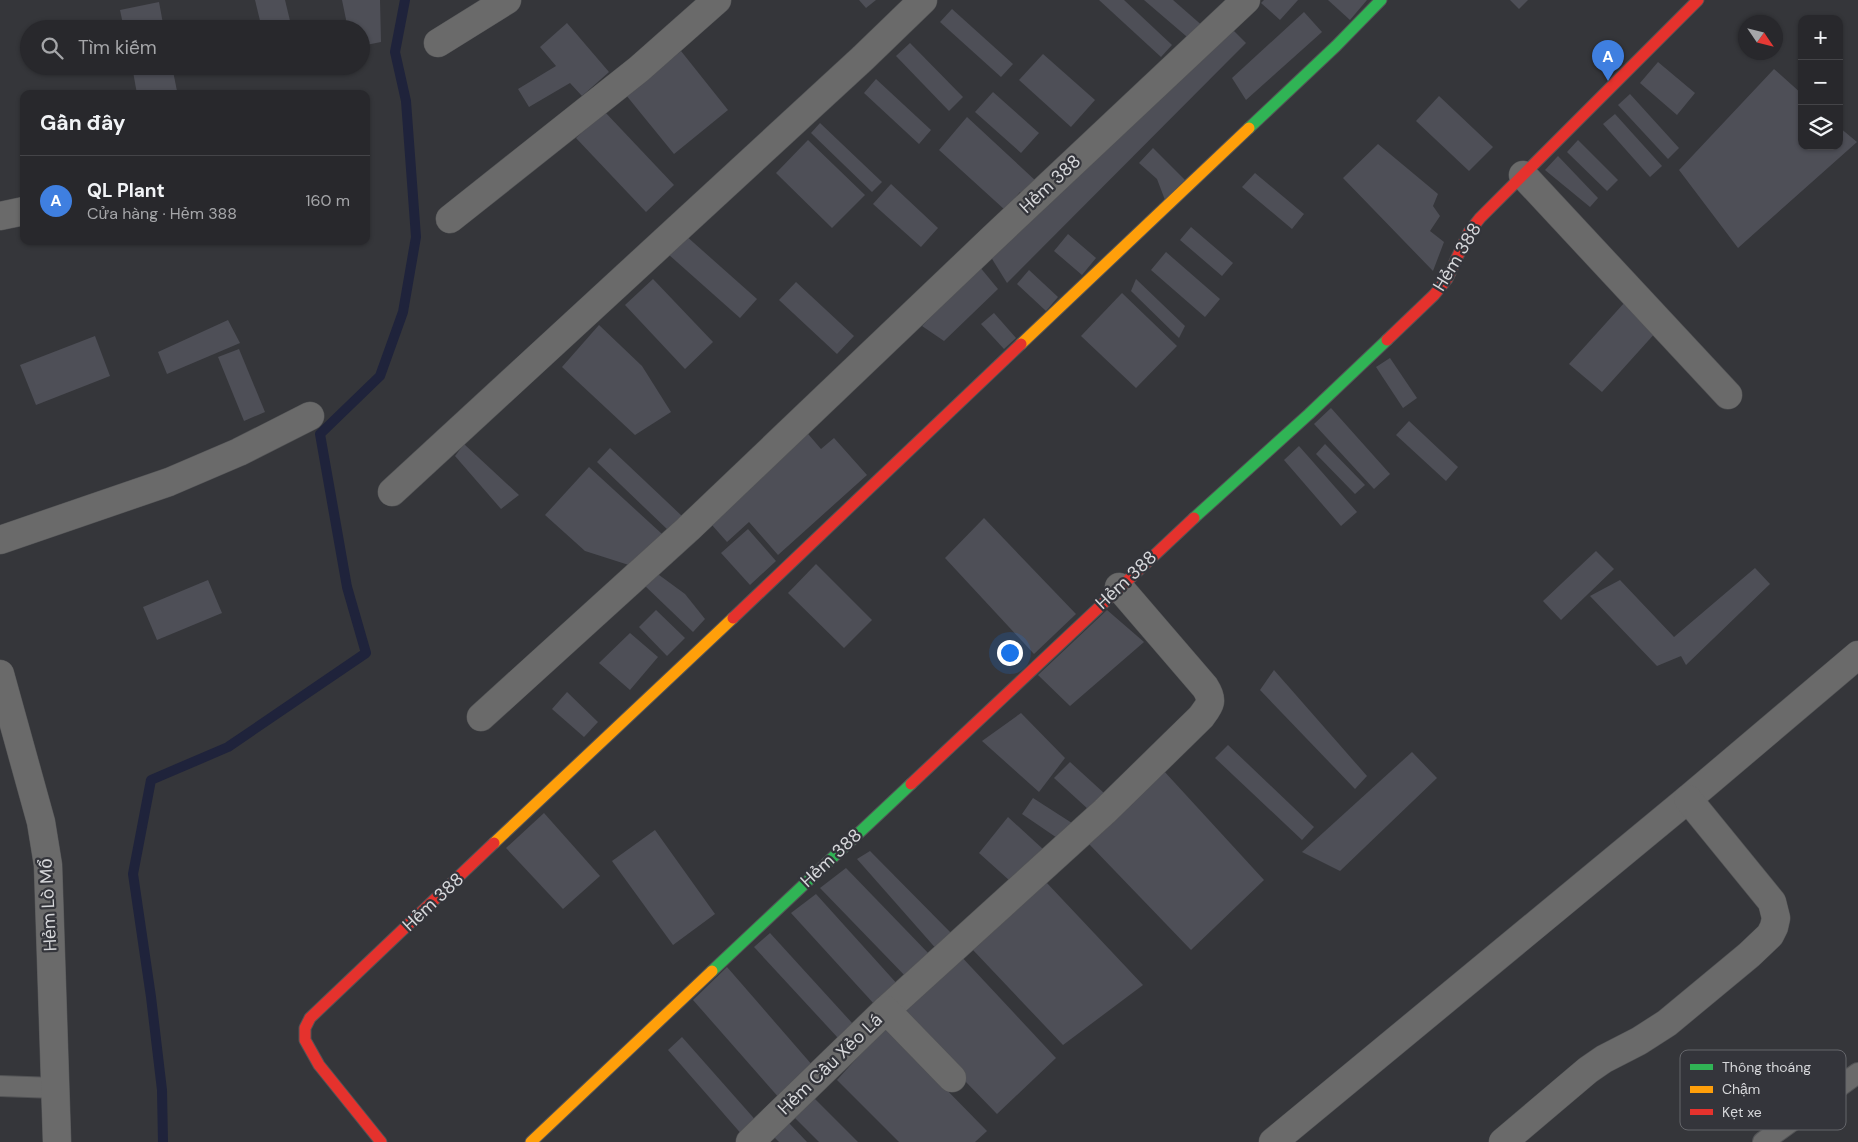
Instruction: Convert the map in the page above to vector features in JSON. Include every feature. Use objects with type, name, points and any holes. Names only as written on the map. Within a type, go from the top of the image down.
[{"type":"street","points":[[438,43],[507,0]]},
{"type":"street","points":[[450,219],[639,69],[717,0]]},
{"type":"street","points":[[392,492],[923,0]]},
{"type":"street","name":"Hẻm 388","points":[[481,717],[688,528],[992,238],[1246,0]]},
{"type":"street","name":"Hẻm 388","points":[[381,1142],[318,1065],[305,1040],[305,1028],[310,1018],[1336,46],[1381,0]]},
{"type":"street","name":"Hẻm 388","points":[[530,1142],[1119,587],[1309,414],[1434,296],[1447,279],[1469,232],[1480,218],[1698,0]]},
{"type":"street","points":[[1523,175],[1728,395]]},
{"type":"street","points":[[0,216],[20,212]]},
{"type":"street","points":[[0,540],[169,482],[239,452],[310,416]]},
{"type":"street","points":[[886,1010],[1105,811],[1210,706],[1211,696],[1205,687],[1119,587]]},
{"type":"street","points":[[1273,1142],[1688,800],[1858,655]]},
{"type":"street","name":"Hẻm Lò Mổ","points":[[0,674],[7,729],[41,822],[48,865],[57,1142]]},
{"type":"street","points":[[1503,1142],[1588,1070],[1667,1023],[1749,955],[1770,935],[1776,918],[1772,902],[1688,800]]},
{"type":"street","name":"Hẻm Cầu Xẻo Lá","points":[[750,1142],[886,1010],[952,1078]]},
{"type":"lane","points":[[1846,1082],[1858,1073]]},
{"type":"lane","points":[[0,1086],[55,1088]]},
{"type":"lane","points":[[1763,1142],[1780,1130]]},
{"type":"building","points":[[255,0],[285,0],[290,20],[260,20]]},
{"type":"building","points":[[342,0],[380,0],[381,42],[370,44],[370,20],[346,20]]},
{"type":"building","points":[[859,0],[876,0],[866,8]]},
{"type":"building","points":[[1099,0],[1124,0],[1172,45],[1161,57]]},
{"type":"building","points":[[1144,0],[1173,0],[1205,28],[1193,42]]},
{"type":"building","points":[[1264,0],[1298,0],[1280,20],[1261,3]]},
{"type":"building","points":[[1328,0],[1367,0],[1350,20]]},
{"type":"building","points":[[1510,0],[1528,0],[1519,9]]},
{"type":"building","points":[[159,2],[162,20],[122,20],[120,10]]},
{"type":"building","points":[[952,9],[1013,64],[1001,77],[940,22]]},
{"type":"building","points":[[1304,12],[1322,32],[1246,100],[1232,78]]},
{"type":"building","points":[[567,23],[609,72],[582,96],[570,83],[529,107],[518,89],[556,66],[540,47]]},
{"type":"building","points":[[1230,27],[1246,43],[1007,283],[989,254]]},
{"type":"building","points":[[910,43],[963,97],[949,111],[896,56]]},
{"type":"building","points":[[681,51],[728,110],[674,154],[626,95]]},
{"type":"building","points":[[1043,54],[1095,100],[1071,127],[1019,80]]},
{"type":"building","points":[[1658,62],[1695,93],[1677,115],[1640,83]]},
{"type":"building","points":[[1774,69],[1798,90],[1798,150],[1843,150],[1843,130],[1857,142],[1738,248],[1679,170]]},
{"type":"building","points":[[134,75],[174,75],[177,90],[136,90]]},
{"type":"building","points":[[876,79],[931,130],[919,144],[864,93]]},
{"type":"building","points":[[993,92],[1039,133],[1021,153],[975,112]]},
{"type":"building","points":[[1630,94],[1679,148],[1668,159],[1618,105]]},
{"type":"building","points":[[1439,96],[1493,147],[1469,171],[1416,121]]},
{"type":"building","points":[[604,111],[674,185],[646,212],[576,138]]},
{"type":"building","points":[[1615,114],[1662,166],[1650,177],[1603,124]]},
{"type":"building","points":[[967,117],[1037,182],[1024,195],[1020,192],[1005,210],[939,150]]},
{"type":"building","points":[[820,123],[882,182],[872,192],[811,133]]},
{"type":"building","points":[[808,140],[865,195],[832,228],[776,173]]},
{"type":"building","points":[[1578,140],[1618,180],[1607,191],[1567,152]]},
{"type":"building","points":[[1378,144],[1438,194],[1433,206],[1440,216],[1430,231],[1444,242],[1433,271],[1343,178]]},
{"type":"building","points":[[1153,148],[1185,180],[1165,200],[1157,179],[1139,163]]},
{"type":"building","points":[[1558,156],[1598,198],[1590,207],[1545,170]]},
{"type":"building","points":[[1255,173],[1304,214],[1292,229],[1242,187]]},
{"type":"building","points":[[891,184],[938,228],[921,247],[873,204]]},
{"type":"building","points":[[1191,227],[1233,263],[1222,276],[1180,240]]},
{"type":"building","points":[[1068,234],[1096,258],[1082,275],[1054,251]]},
{"type":"building","points":[[685,235],[757,299],[740,318],[668,254]]},
{"type":"building","points":[[1166,252],[1220,299],[1205,317],[1151,270]]},
{"type":"building","points":[[979,266],[998,289],[944,341],[922,326]]},
{"type":"building","points":[[1029,270],[1058,297],[1046,311],[1017,284]]},
{"type":"building","points":[[653,279],[713,342],[685,369],[625,305]]},
{"type":"building","points":[[1136,279],[1185,326],[1179,338],[1131,291]]},
{"type":"building","points":[[796,282],[854,336],[837,354],[779,300]]},
{"type":"building","points":[[1122,293],[1177,346],[1136,388],[1081,336]]},
{"type":"building","points":[[1625,302],[1657,331],[1602,392],[1569,364]]},
{"type":"building","points":[[994,313],[1016,338],[1004,349],[981,324]]},
{"type":"building","points":[[228,320],[240,343],[167,374],[158,352]]},
{"type":"building","points":[[599,325],[642,366],[671,412],[635,435],[562,367]]},
{"type":"building","points":[[95,336],[110,376],[36,405],[20,365]]},
{"type":"building","points":[[239,349],[265,412],[244,421],[218,357]]},
{"type":"building","points":[[1390,358],[1417,398],[1403,408],[1376,367]]},
{"type":"building","points":[[1331,408],[1390,474],[1374,489],[1314,424]]},
{"type":"building","points":[[1409,421],[1458,467],[1446,481],[1396,435]]},
{"type":"building","points":[[803,428],[821,449],[834,438],[867,475],[778,555],[749,522],[727,542],[704,516]]},
{"type":"building","points":[[464,444],[519,495],[501,509],[455,456]]},
{"type":"building","points":[[1325,444],[1365,485],[1355,494],[1316,454]]},
{"type":"building","points":[[1299,446],[1357,512],[1341,526],[1284,460]]},
{"type":"building","points":[[610,448],[683,517],[669,531],[597,462]]},
{"type":"building","points":[[589,467],[662,534],[635,567],[585,551],[545,515]]},
{"type":"building","points":[[984,518],[1076,614],[1034,654],[945,558]]},
{"type":"building","points":[[748,529],[776,561],[750,585],[721,553]]},
{"type":"building","points":[[1596,551],[1614,569],[1561,620],[1543,601]]},
{"type":"building","points":[[816,564],[872,620],[844,648],[788,593]]},
{"type":"building","points":[[1755,568],[1770,584],[1686,665],[1681,656],[1657,666],[1590,596],[1620,580],[1674,637]]},
{"type":"building","points":[[655,572],[685,594],[705,619],[693,632],[643,584]]},
{"type":"building","points":[[208,580],[222,613],[157,640],[143,607]]},
{"type":"building","points":[[656,610],[685,638],[667,656],[639,627]]},
{"type":"building","points":[[1107,610],[1144,642],[1070,706],[1038,675]]},
{"type":"building","points":[[630,633],[658,657],[630,690],[599,663]]},
{"type":"building","points":[[1274,670],[1367,776],[1355,789],[1260,690]]},
{"type":"building","points":[[567,692],[598,722],[584,737],[552,709]]},
{"type":"building","points":[[1021,713],[1065,758],[1039,792],[982,741]]},
{"type":"building","points":[[1228,745],[1314,827],[1302,840],[1215,758]]},
{"type":"building","points":[[1412,752],[1437,778],[1340,871],[1302,852]]},
{"type":"building","points":[[1070,762],[1105,794],[1089,810],[1054,778]]},
{"type":"building","points":[[1163,770],[1264,880],[1191,950],[1089,844]]},
{"type":"building","points":[[1033,798],[1075,825],[1066,844],[1022,814]]},
{"type":"building","points":[[544,813],[600,876],[563,909],[506,848]]},
{"type":"building","points":[[1008,817],[1044,850],[1010,881],[979,853]]},
{"type":"building","points":[[655,830],[715,914],[673,945],[612,861]]},
{"type":"building","points":[[870,851],[956,938],[939,952],[857,859]]},
{"type":"building","points":[[846,868],[931,956],[910,981],[820,888]]},
{"type":"building","points":[[1046,882],[1143,985],[1063,1045],[973,950]]},
{"type":"building","points":[[816,894],[899,986],[875,1005],[791,913]]},
{"type":"building","points":[[770,933],[853,1024],[838,1038],[754,947]]},
{"type":"building","points":[[958,953],[1056,1058],[997,1114],[900,1014]]},
{"type":"building","points":[[727,967],[813,1066],[780,1099],[693,1000]]},
{"type":"building","points":[[885,1027],[987,1131],[975,1142],[899,1142],[837,1080]]},
{"type":"building","points":[[682,1037],[759,1124],[744,1137],[668,1050]]},
{"type":"building","points":[[810,1094],[858,1142],[819,1142],[795,1118]]},
{"type":"building","points":[[788,1122],[807,1142],[779,1142],[773,1136]]},
{"type":"waterway","points":[[163,1142],[162,1090],[133,874],[151,780],[228,747],[366,653],[347,587],[320,434],[380,376],[403,312],[416,237],[406,101],[395,52],[405,0]]},
{"type":"traffic: fast","points":[[1249,128],[1336,46],[1381,0]]},
{"type":"traffic: fast","points":[[1194,518],[1309,414],[1387,340]]},
{"type":"traffic: fast","points":[[712,971],[911,784]]},
{"type":"traffic: slow","points":[[1021,344],[1249,128]]},
{"type":"traffic: slow","points":[[494,843],[733,618]]},
{"type":"traffic: slow","points":[[531,1142],[712,971]]},
{"type":"traffic: jam","points":[[1387,340],[1434,295],[1447,279],[1469,232],[1480,218],[1698,0]]},
{"type":"traffic: jam","points":[[733,618],[1021,344]]},
{"type":"traffic: jam","points":[[911,784],[1194,518]]},
{"type":"traffic: jam","points":[[381,1142],[319,1065],[305,1040],[305,1028],[310,1018],[494,843]]},
{"type":"place","name":"QL Plant","points":[[1608,81]]}]
